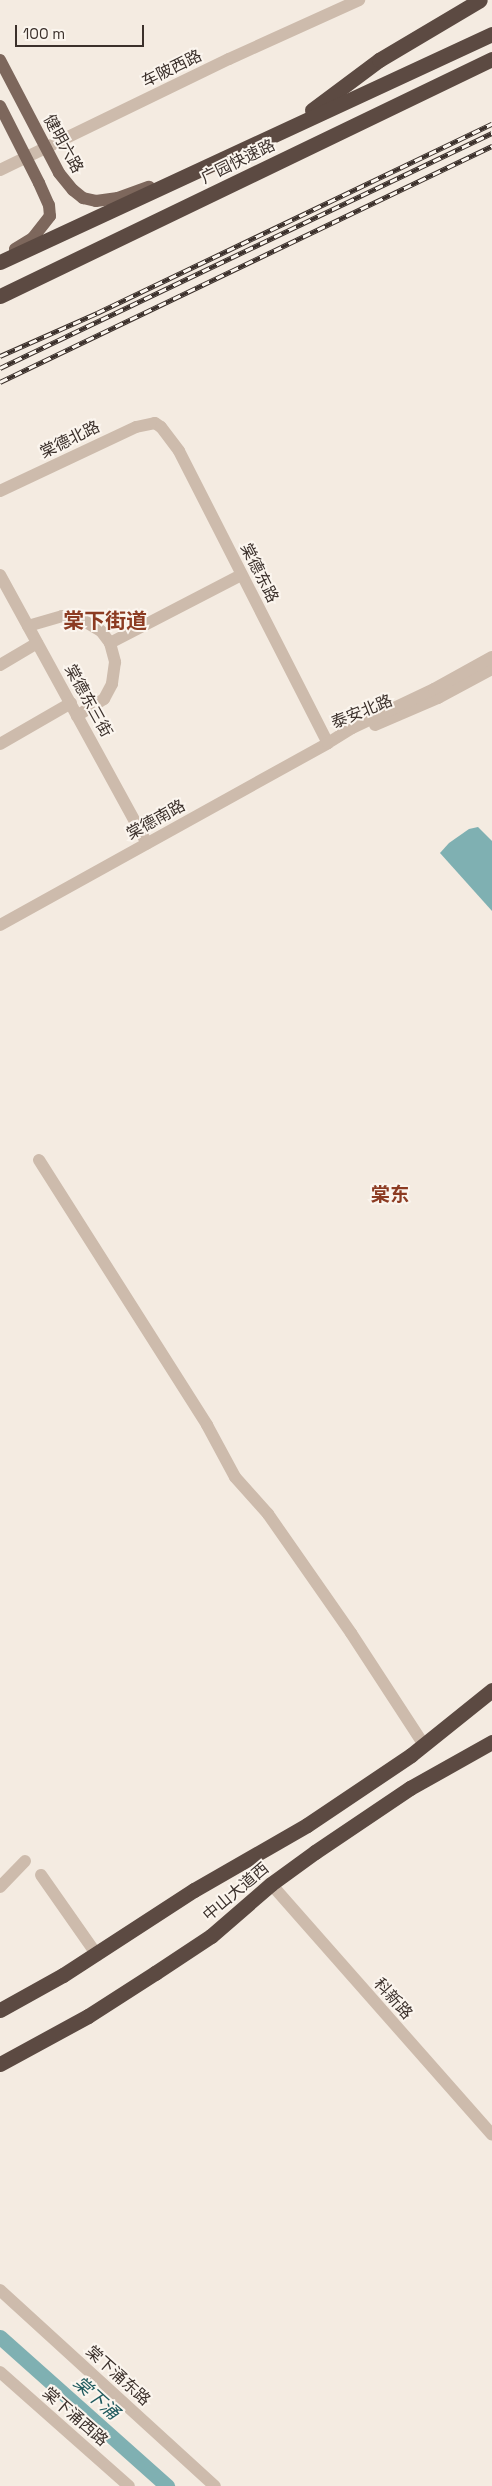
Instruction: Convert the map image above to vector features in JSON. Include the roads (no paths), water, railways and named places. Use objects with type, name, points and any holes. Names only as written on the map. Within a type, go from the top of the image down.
[{"type":"highway","points":[[290,126],[379,60],[480,0]]},
{"type":"highway","name":"广园快速路","points":[[0,260],[492,34]]},
{"type":"highway","name":"广园快速路","points":[[0,296],[492,59]]},
{"type":"highway","name":"中山大道西","points":[[0,2010],[97,1955],[194,1890],[307,1825],[424,1745],[492,1690]]},
{"type":"highway","name":"中山大道西","points":[[0,2064],[73,2024],[155,1974],[211,1936],[271,1884],[410,1788],[492,1742]]},
{"type":"main road","name":"健明六路","points":[[0,60],[64,182],[83,198],[96,201],[118,198],[184,176]]},
{"type":"main road","points":[[0,106],[27,158],[48,205],[50,216],[33,238],[0,260]]},
{"type":"street","name":"车陂西路","points":[[0,170],[229,59],[359,0]]},
{"type":"street","name":"棠德北路","points":[[0,491],[120,434],[146,424],[155,423]]},
{"type":"street","name":"棠德东路","points":[[155,423],[175,444],[328,743]]},
{"type":"street","name":"棠德东三街","points":[[0,575],[147,843]]},
{"type":"street","points":[[110,643],[241,575]]},
{"type":"street","points":[[28,626],[62,616],[81,619],[101,632],[110,643],[115,662],[112,684],[104,699],[77,716]]},
{"type":"street","points":[[0,665],[37,643]]},
{"type":"street","name":"泰安北路","points":[[328,743],[357,724],[434,689],[492,657]]},
{"type":"street","name":"泰安北路","points":[[328,743],[422,706],[492,668]]},
{"type":"street","points":[[0,744],[71,703]]},
{"type":"street","name":"棠德南路","points":[[0,925],[328,743]]},
{"type":"street","points":[[39,1160],[207,1424],[235,1477],[268,1514],[351,1633],[424,1745]]},
{"type":"street","points":[[0,1887],[25,1861]]},
{"type":"street","points":[[41,1875],[97,1955]]},
{"type":"street","name":"科新路","points":[[271,1884],[492,2135]]},
{"type":"street","name":"棠下涌东路","points":[[0,2290],[215,2486]]},
{"type":"street","name":"棠下涌西路","points":[[0,2372],[129,2486]]},
{"type":"water","points":[[478,827],[492,841],[492,911],[440,853],[449,843],[469,829]]},
{"type":"waterway","name":"棠下涌","points":[[0,2337],[167,2486]]},
{"type":"railway","points":[[0,356],[97,313],[492,124]]},
{"type":"railway","points":[[0,368],[492,133]]},
{"type":"railway","points":[[0,382],[492,146]]},
{"type":"district","name":"棠下街道","points":[[105,621]]},
{"type":"district","name":"棠东","points":[[390,1195]]}]
